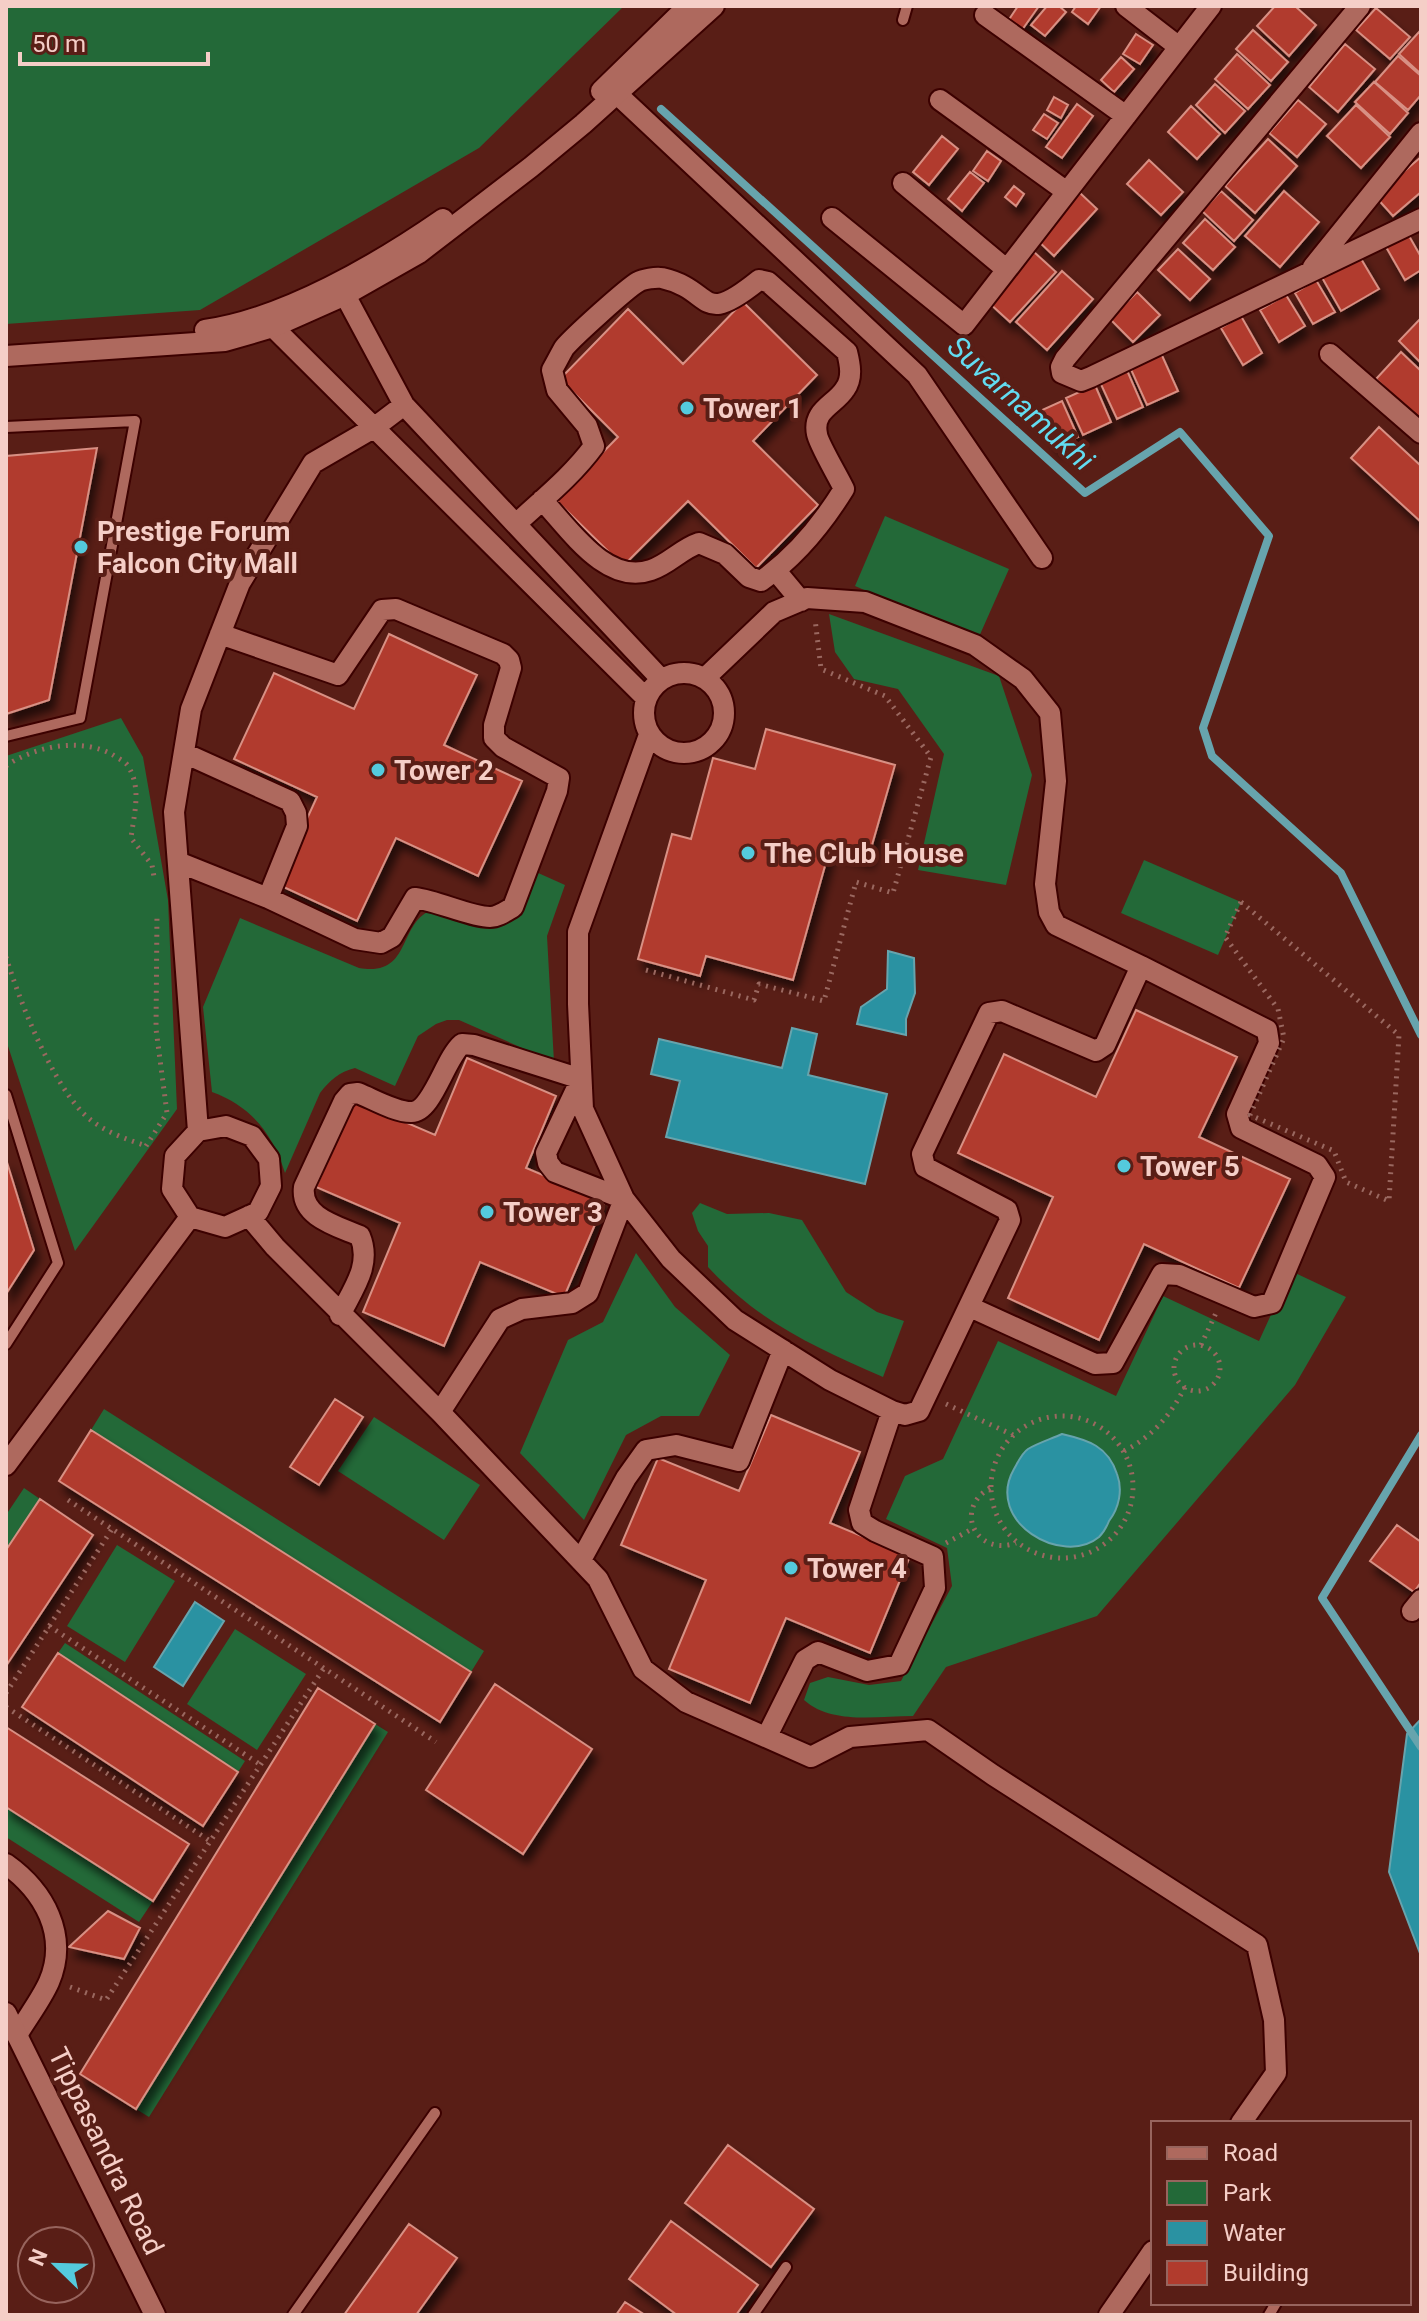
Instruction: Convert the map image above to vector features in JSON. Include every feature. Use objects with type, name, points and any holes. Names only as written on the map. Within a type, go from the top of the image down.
[{"type":"street","points":[[6,343],[223,328],[262,316],[322,290],[421,234],[524,158],[576,115],[688,6]]},
{"type":"street","points":[[6,356],[225,341],[273,327],[345,295],[419,253],[531,167],[714,6]]},
{"type":"street","points":[[1126,6],[1179,47]]},
{"type":"street","points":[[832,218],[964,325],[1211,6]]},
{"type":"street","points":[[1360,6],[1065,359],[1062,373],[1081,381],[1091,377],[1421,219]]},
{"type":"street","points":[[985,15],[1126,116]]},
{"type":"street","points":[[617,94],[917,375],[1042,558]]},
{"type":"street","points":[[940,100],[1067,192]]},
{"type":"street","points":[[1309,273],[1421,133]]},
{"type":"street","points":[[903,183],[1006,269]]},
{"type":"street","points":[[516,524],[542,500],[580,465],[594,446],[587,426],[557,390],[552,370],[565,347],[639,281],[660,278],[684,287],[703,301],[722,305],[734,300],[759,280],[768,282],[847,352],[851,369],[845,389],[816,421],[817,437],[844,489],[831,510],[776,571],[761,581],[749,577],[725,554],[699,543],[647,572],[616,571],[592,552],[542,500]]},
{"type":"street","points":[[345,295],[404,405],[661,679]]},
{"type":"street","points":[[273,327],[646,698]]},
{"type":"street","points":[[1330,354],[1421,433]]},
{"type":"street","points":[[198,1131],[174,812],[191,709],[240,583],[313,463],[375,427],[404,405]]},
{"type":"street","points":[[776,571],[807,600]]},
{"type":"street","points":[[705,678],[774,612],[807,600],[865,602],[975,645],[1023,679],[1050,713],[1056,781],[1045,884],[1049,912],[1056,925],[1267,1030],[1269,1043],[1237,1114],[1241,1128],[1317,1165],[1325,1177],[1272,1303],[1254,1307],[1179,1275],[1162,1274],[1113,1363],[1095,1364],[970,1307]]},
{"type":"street","points":[[178,862],[268,898],[355,939],[381,943],[392,937],[415,898],[489,917],[513,907],[557,791],[559,778],[503,747],[494,738],[494,725],[511,668],[503,654],[396,609],[382,610],[338,675],[220,634]]},
{"type":"street","points":[[683,672],[705,678],[720,695],[724,717],[715,738],[697,751],[685,753],[663,749],[649,735],[643,717],[646,698],[661,679],[683,672]]},
{"type":"street","points":[[649,735],[578,932],[583,1109],[624,1199],[681,1269],[735,1320],[830,1380],[892,1411],[905,1415],[919,1411],[1010,1220],[1007,1210],[925,1167],[922,1154],[989,1013],[1002,1011],[1096,1051],[1105,1045],[1141,966]]},
{"type":"street","points":[[184,753],[290,801],[296,813],[297,826],[268,898]]},
{"type":"street","points":[[340,1315],[364,1266],[366,1251],[360,1236],[315,1215],[305,1206],[303,1196],[304,1187],[350,1094],[358,1093],[410,1112],[420,1111],[428,1102],[454,1051],[462,1044],[474,1045],[581,1079]]},
{"type":"street","points":[[581,1079],[546,1153],[548,1163],[555,1172],[624,1199]]},
{"type":"street","points":[[226,1126],[252,1136],[269,1159],[271,1186],[258,1212],[225,1227],[190,1217],[172,1189],[175,1156],[198,1131],[226,1126]]},
{"type":"street","points":[[440,1412],[500,1319],[522,1309],[572,1303],[588,1293],[624,1199]]},
{"type":"street","points":[[249,1216],[340,1315],[440,1412],[581,1560],[598,1579],[643,1669],[686,1702],[811,1757],[850,1737],[928,1730],[1257,1945],[1274,2020],[1276,2073],[1242,2121]]},
{"type":"street","points":[[6,1465],[190,1217]]},
{"type":"street","points":[[581,1560],[626,1478],[646,1450],[676,1445],[739,1461],[783,1350]]},
{"type":"street","points":[[767,1736],[805,1660],[818,1652],[867,1671],[899,1665],[935,1588],[933,1557],[862,1523],[859,1510],[892,1411]]},
{"type":"street","points":[[6,1864],[25,1878],[40,1895],[57,1939],[50,1980],[17,2035]]},
{"type":"street","name":"Tippasandra Road","points":[[6,2013],[155,2315]]},
{"type":"street","points":[[1109,2315],[1151,2254]]},
{"type":"lane","points":[[903,20],[907,6]]},
{"type":"lane","points":[[6,427],[135,421],[80,718],[6,736]]},
{"type":"lane","points":[[6,1095],[58,1263],[6,1344]]},
{"type":"lane","points":[[293,2315],[435,2113]]},
{"type":"lane","points":[[753,2315],[786,2267]]},
{"type":"path","points":[[646,970],[754,1000],[759,984],[824,1001],[856,882],[893,893],[931,757],[885,696],[821,669],[807,600]]},
{"type":"path","points":[[6,766],[17,758],[60,745],[102,749],[127,764],[138,792],[131,838],[152,865],[155,878]]},
{"type":"path","points":[[1241,902],[1374,1015],[1399,1035],[1389,1201],[1346,1182],[1334,1151],[1250,1115],[1284,1038],[1278,1009],[1225,937],[1241,902]]},
{"type":"path","points":[[6,957],[17,991],[57,1074],[83,1113],[116,1136],[146,1146],[167,1113],[156,1029],[158,904]]},
{"type":"path","points":[[1201,1345],[1225,1295]]},
{"type":"path","points":[[1201,1345],[1215,1354],[1220,1372],[1209,1388],[1200,1391],[1185,1387],[1176,1379],[1173,1370],[1175,1361],[1185,1348],[1201,1345]]},
{"type":"path","points":[[1124,1451],[1146,1438],[1165,1421],[1185,1387]]},
{"type":"path","points":[[926,1396],[1014,1435]]},
{"type":"path","points":[[1075,1417],[1103,1428],[1124,1451],[1130,1467],[1132,1500],[1118,1531],[1106,1543],[1076,1558],[1045,1557],[1016,1543],[997,1518],[990,1487],[997,1456],[1014,1435],[1029,1423],[1044,1418],[1075,1417]]},
{"type":"path","points":[[990,1487],[982,1492],[972,1509],[974,1528],[979,1537],[997,1546],[1016,1543]]},
{"type":"path","points":[[68,1500],[436,1742]]},
{"type":"path","points":[[6,1693],[112,1529]]},
{"type":"path","points":[[49,1626],[261,1765]]},
{"type":"path","points":[[50,1980],[106,2000],[324,1668]]},
{"type":"path","points":[[6,1707],[210,1841]]},
{"type":"green space","points":[[6,6],[624,6],[479,148],[200,310],[6,324]]},
{"type":"green space","points":[[885,516],[1009,569],[978,639],[855,586]]},
{"type":"green space","points":[[829,614],[999,676],[1032,775],[1006,885],[918,870],[944,754],[898,689],[854,679],[835,652]]},
{"type":"green space","points":[[121,718],[143,757],[168,900],[177,1109],[75,1251],[6,1040],[6,756]]},
{"type":"green space","points":[[1144,860],[1241,902],[1218,955],[1121,913]]},
{"type":"green space","points":[[536,872],[565,885],[547,936],[554,1062],[459,1020],[436,1024],[418,1036],[395,1086],[355,1068],[327,1084],[320,1093],[285,1173],[274,1146],[259,1123],[238,1105],[212,1092],[203,1007],[240,918],[359,968],[376,969],[396,958],[420,917],[431,910],[486,924]]},
{"type":"green space","points":[[700,1203],[727,1214],[769,1213],[802,1220],[846,1292],[877,1312],[904,1321],[883,1377],[790,1332],[768,1319],[728,1287],[708,1267],[708,1246],[698,1231],[692,1213]]},
{"type":"green space","points":[[636,1253],[675,1307],[730,1355],[699,1416],[661,1416],[626,1435],[584,1520],[520,1453],[568,1340],[603,1322]]},
{"type":"green space","points":[[1291,1271],[1346,1297],[1295,1385],[1097,1616],[946,1667],[913,1716],[842,1716],[815,1708],[804,1700],[810,1683],[828,1677],[869,1685],[901,1681],[952,1586],[947,1548],[886,1519],[905,1476],[943,1459],[998,1341],[1116,1396],[1163,1296],[1259,1341]]},
{"type":"green space","points":[[104,1409],[484,1651],[471,1672],[91,1430]]},
{"type":"green space","points":[[374,1417],[480,1485],[444,1540],[338,1471]]},
{"type":"green space","points":[[24,1488],[40,1499],[6,1550],[6,1515]]},
{"type":"green space","points":[[117,1545],[175,1581],[125,1662],[67,1626]]},
{"type":"green space","points":[[235,1629],[306,1674],[257,1750],[187,1704]]},
{"type":"green space","points":[[65,1643],[245,1761],[238,1772],[58,1653]]},
{"type":"green space","points":[[375,1724],[388,1732],[149,2117],[136,2109]]},
{"type":"green space","points":[[6,1807],[153,1901],[139,1922],[6,1837]]},
{"type":"water","points":[[888,951],[914,958],[915,993],[906,1019],[906,1035],[857,1024],[861,1007],[887,989]]},
{"type":"water","points":[[792,1028],[817,1034],[808,1075],[887,1094],[865,1184],[666,1137],[680,1081],[651,1074],[659,1039],[782,1068]]},
{"type":"water","points":[[1062,1434],[1096,1446],[1113,1464],[1119,1480],[1118,1505],[1099,1537],[1084,1545],[1048,1543],[1018,1522],[1010,1506],[1008,1488],[1022,1455],[1032,1447]]},
{"type":"water","points":[[195,1602],[224,1621],[183,1686],[154,1667]]},
{"type":"water","points":[[1421,1719],[1421,1956],[1389,1872],[1407,1734]]},
{"type":"building","points":[[1018,6],[1039,6],[1022,30],[1008,21]]},
{"type":"building","points":[[1047,6],[1059,6],[1066,12],[1045,36],[1031,25]]},
{"type":"building","points":[[1076,6],[1101,6],[1088,24],[1072,12]]},
{"type":"building","points":[[1275,6],[1295,6],[1316,25],[1289,56],[1257,26]]},
{"type":"building","points":[[1376,8],[1410,37],[1390,59],[1356,30]]},
{"type":"building","points":[[1253,30],[1288,62],[1271,81],[1236,49]]},
{"type":"building","points":[[1419,32],[1421,34],[1421,74],[1399,54]]},
{"type":"building","points":[[1136,34],[1153,45],[1140,64],[1123,54]]},
{"type":"building","points":[[1345,44],[1375,69],[1338,112],[1309,87]]},
{"type":"building","points":[[1237,54],[1270,85],[1248,109],[1215,79]]},
{"type":"building","points":[[1398,56],[1421,76],[1421,95],[1408,110],[1375,82]]},
{"type":"building","points":[[1121,57],[1134,69],[1114,92],[1101,80]]},
{"type":"building","points":[[1374,82],[1408,113],[1390,134],[1355,102]]},
{"type":"building","points":[[1215,84],[1245,111],[1225,133],[1196,105]]},
{"type":"building","points":[[1054,97],[1068,105],[1061,118],[1047,110]]},
{"type":"building","points":[[1298,100],[1326,124],[1297,157],[1269,133]]},
{"type":"building","points":[[1077,104],[1093,116],[1062,158],[1046,147]]},
{"type":"building","points":[[1356,105],[1390,137],[1361,168],[1327,136]]},
{"type":"building","points":[[1191,106],[1220,134],[1197,159],[1168,132]]},
{"type":"building","points":[[1044,114],[1058,123],[1047,139],[1033,130]]},
{"type":"building","points":[[942,136],[958,149],[929,185],[913,172]]},
{"type":"building","points":[[1268,139],[1297,166],[1255,213],[1225,186]]},
{"type":"building","points":[[987,151],[1001,161],[988,181],[973,171]]},
{"type":"building","points":[[1421,157],[1421,192],[1393,216],[1375,196]]},
{"type":"building","points":[[1149,160],[1183,192],[1161,215],[1127,184]]},
{"type":"building","points":[[970,172],[984,183],[962,211],[948,199]]},
{"type":"building","points":[[1014,186],[1024,194],[1016,206],[1005,197]]},
{"type":"building","points":[[1221,191],[1253,220],[1234,241],[1202,211]]},
{"type":"building","points":[[1284,191],[1319,222],[1280,267],[1245,236]]},
{"type":"building","points":[[1080,193],[1097,209],[1054,256],[1037,240]]},
{"type":"building","points":[[1205,219],[1235,247],[1213,270],[1183,243]]},
{"type":"building","points":[[1408,234],[1421,257],[1421,270],[1405,280],[1386,247]]},
{"type":"building","points":[[1178,249],[1210,279],[1190,300],[1158,270]]},
{"type":"building","points":[[1034,252],[1056,272],[1010,322],[988,302]]},
{"type":"building","points":[[1357,252],[1379,289],[1341,311],[1320,274]]},
{"type":"building","points":[[1062,271],[1093,299],[1047,350],[1016,322]]},
{"type":"building","points":[[1316,280],[1335,312],[1313,324],[1295,293]]},
{"type":"building","points":[[1137,292],[1160,315],[1133,342],[1110,319]]},
{"type":"building","points":[[1286,295],[1305,326],[1279,342],[1260,310]]},
{"type":"building","name":"Tower 1","points":[[743,302],[817,375],[753,441],[818,505],[756,568],[688,501],[623,566],[556,500],[618,437],[560,379],[628,309],[683,364]]},
{"type":"building","points":[[1241,316],[1262,353],[1243,365],[1221,328]]},
{"type":"building","points":[[1421,318],[1421,363],[1399,341]]},
{"type":"building","points":[[1160,351],[1178,391],[1147,405],[1129,365]]},
{"type":"building","points":[[1401,352],[1421,371],[1421,422],[1376,379]]},
{"type":"building","points":[[1126,368],[1143,407],[1117,419],[1099,380]]},
{"type":"building","points":[[1095,385],[1111,422],[1083,435],[1066,398]]},
{"type":"building","points":[[1062,401],[1078,437],[1056,447],[1040,411]]},
{"type":"building","points":[[1379,427],[1421,466],[1421,522],[1351,458]]},
{"type":"building","points":[[97,448],[49,700],[6,714],[6,456]]},
{"type":"building","name":"Tower 2","points":[[389,634],[477,675],[444,745],[522,781],[478,876],[396,838],[357,921],[277,884],[317,797],[234,759],[274,673],[354,709]]},
{"type":"building","name":"The Club House","points":[[766,729],[895,765],[868,859],[830,848],[793,980],[706,956],[700,976],[638,959],[672,834],[691,839],[713,758],[755,769]]},
{"type":"building","name":"Tower 5","points":[[1136,1010],[1237,1057],[1199,1137],[1290,1179],[1239,1288],[1144,1244],[1099,1340],[1008,1298],[1053,1197],[958,1153],[1004,1054],[1096,1097]]},
{"type":"building","name":"Tower 3","points":[[467,1058],[556,1096],[526,1168],[605,1201],[564,1297],[480,1262],[444,1346],[363,1312],[400,1223],[316,1187],[354,1100],[435,1135]]},
{"type":"building","points":[[6,1159],[34,1250],[6,1294]]},
{"type":"building","points":[[335,1399],[363,1417],[319,1485],[290,1467]]},
{"type":"building","name":"Tower 4","points":[[771,1415],[860,1452],[830,1523],[910,1556],[870,1653],[786,1618],[750,1703],[669,1669],[706,1580],[621,1545],[658,1458],[739,1491]]},
{"type":"building","points":[[91,1430],[471,1672],[440,1722],[59,1481]]},
{"type":"building","points":[[40,1499],[93,1535],[6,1666],[6,1550]]},
{"type":"building","points":[[1397,1525],[1421,1542],[1421,1582],[1414,1592],[1370,1561]]},
{"type":"building","points":[[58,1653],[238,1772],[203,1826],[22,1707]]},
{"type":"building","points":[[495,1684],[592,1749],[523,1854],[426,1790]]},
{"type":"building","points":[[318,1688],[375,1724],[136,2109],[80,2074]]},
{"type":"building","points":[[6,1727],[189,1844],[153,1901],[6,1807]]},
{"type":"building","points":[[108,1911],[140,1928],[124,1959],[69,1947]]},
{"type":"building","points":[[728,2145],[814,2209],[771,2267],[685,2203]]},
{"type":"building","points":[[671,2221],[758,2285],[736,2315],[677,2315],[629,2279]]},
{"type":"building","points":[[409,2224],[457,2258],[416,2315],[344,2315]]},
{"type":"building","points":[[625,2302],[645,2315],[616,2315]]},
{"type":"waterway","name":"Suvarnamukhi","points":[[661,109],[1085,493],[1180,432],[1269,536],[1203,728],[1212,756],[1341,873],[1421,1035]]},
{"type":"waterway","name":"Suvarnamukhi","points":[[1421,1435],[1322,1598],[1421,1747]]},
{"type":"place","name":"Tower 1","points":[[687,408]]},
{"type":"place","name":"Prestige Forum Falcon City Mall","points":[[81,547]]},
{"type":"place","name":"Tower 2","points":[[378,770]]},
{"type":"place","name":"The Club House","points":[[748,853]]},
{"type":"place","name":"Tower 5","points":[[1124,1166]]},
{"type":"place","name":"Tower 3","points":[[487,1212]]},
{"type":"place","name":"Tower 4","points":[[791,1568]]}]
